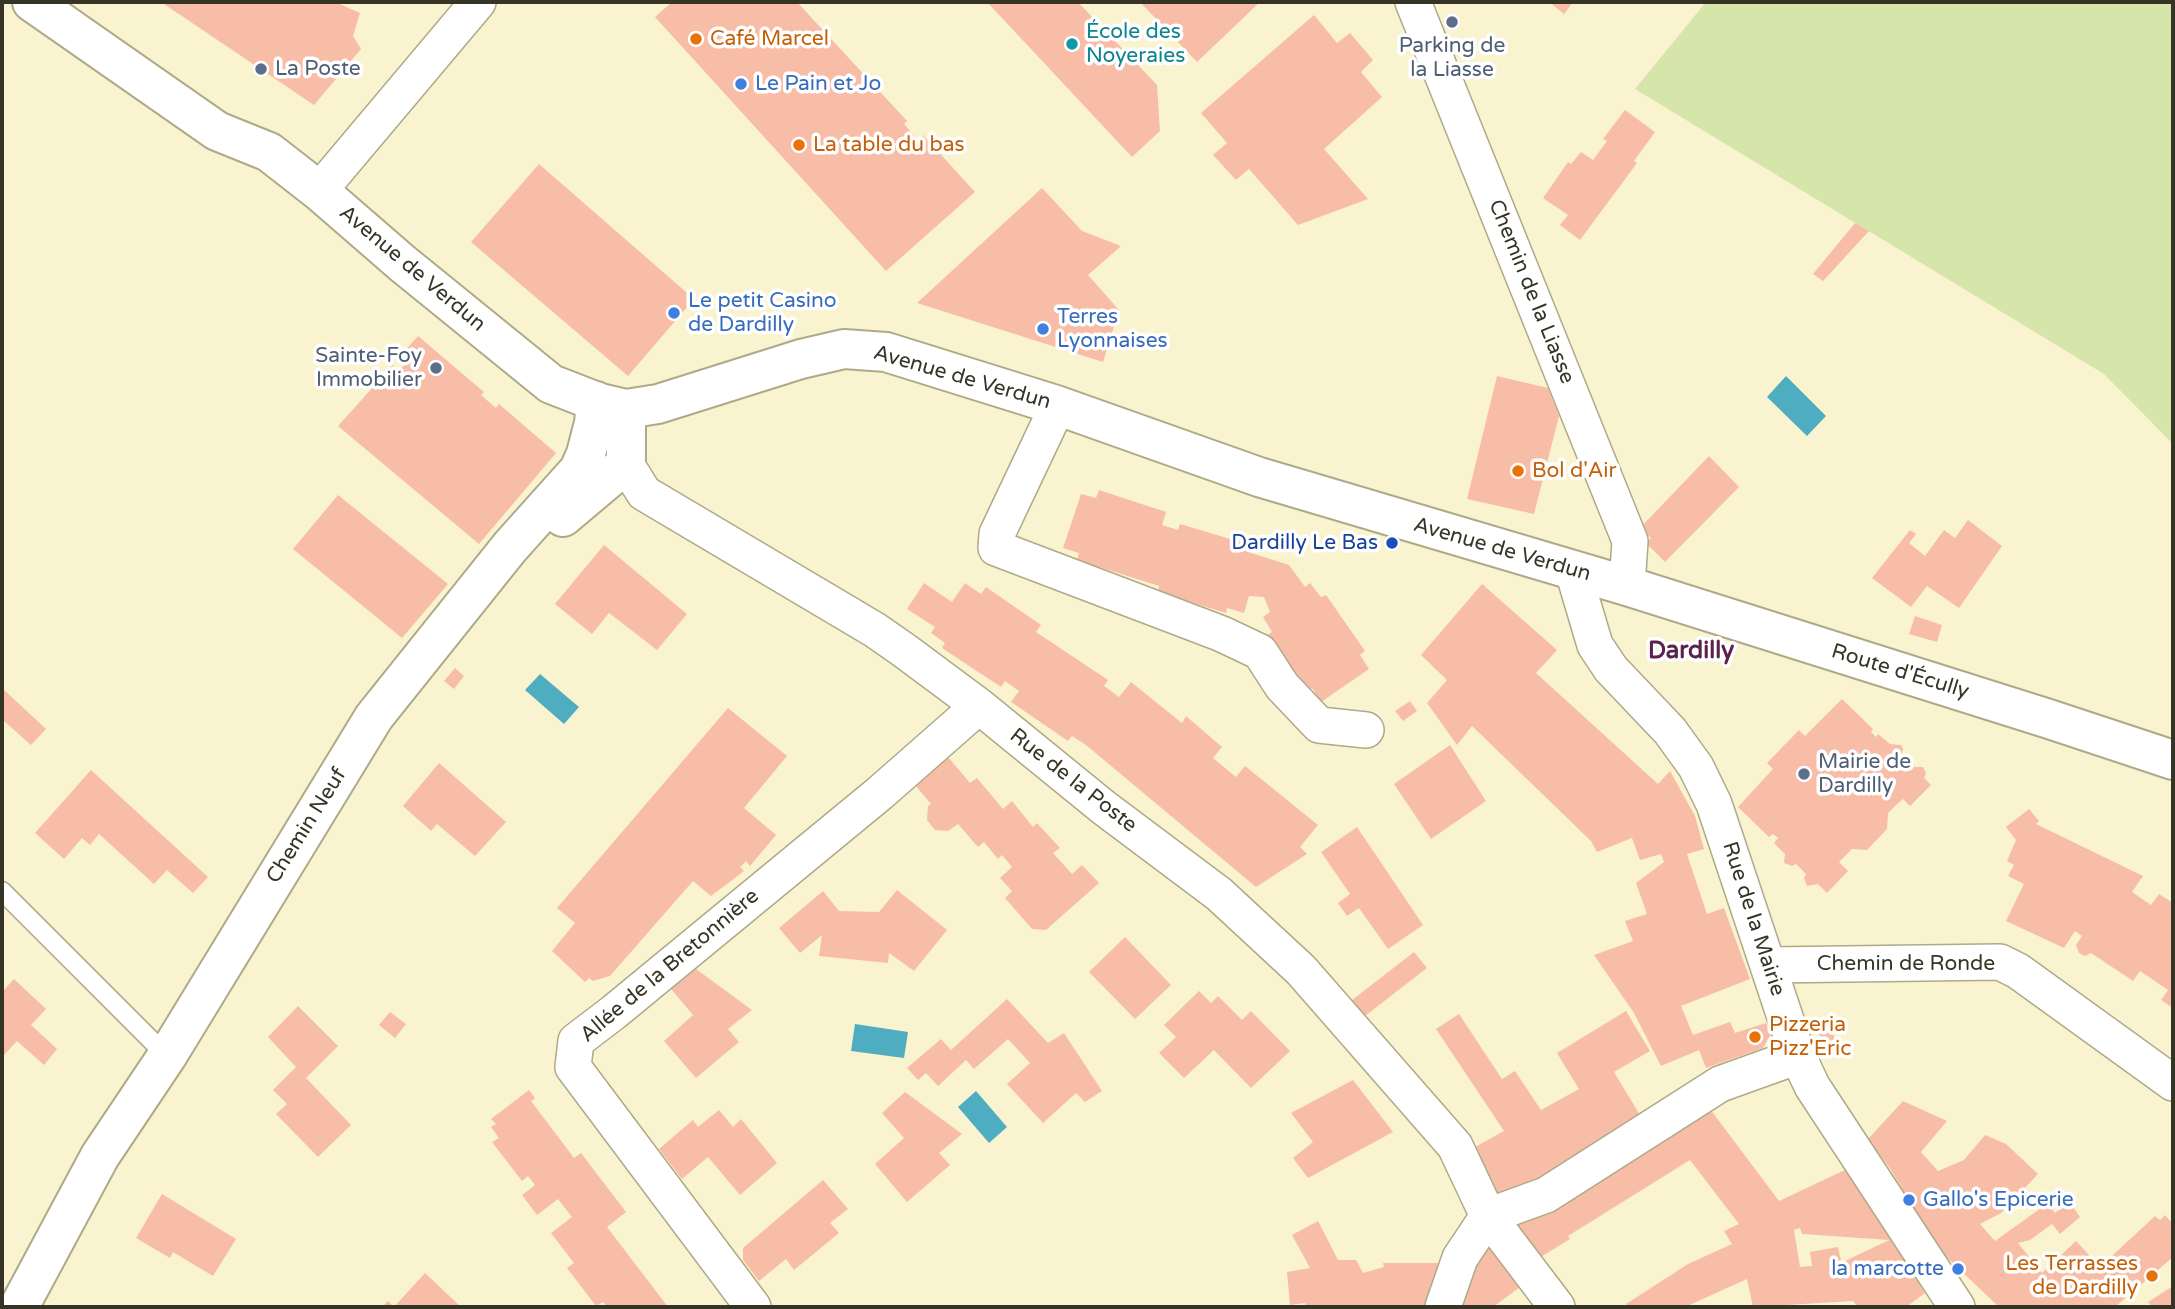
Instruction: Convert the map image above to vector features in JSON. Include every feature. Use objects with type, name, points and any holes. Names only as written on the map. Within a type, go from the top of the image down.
[{"type":"street","name":"Avenue de Verdun","points":[[32,2],[216,131],[269,152],[551,384],[611,405],[658,404],[801,359],[844,349],[886,352],[1056,405],[1259,477],[1627,586]]},
{"type":"street","points":[[319,191],[478,2]]},
{"type":"street","name":"Chemin de la Liasse","points":[[1413,2],[1630,541],[1627,586]]},
{"type":"street","points":[[611,405],[626,464]]},
{"type":"street","name":"Chemin Neuf","points":[[19,1307],[100,1156],[167,1056],[374,717],[546,505],[579,470],[594,423],[611,405]]},
{"type":"street","points":[[1051,420],[997,534],[996,548],[1248,646],[1260,652],[1282,686],[1319,724],[1366,730]]},
{"type":"street","name":"Chemin Neuf","points":[[462,607],[626,464]]},
{"type":"street","name":"Rue de la Poste","points":[[626,464],[644,493],[875,630],[979,706],[1103,807],[1219,894],[1301,970],[1455,1146],[1488,1216],[1557,1307]]},
{"type":"street","name":"Rue de la Mairie","points":[[1573,571],[1595,645],[1611,669],[1670,731],[1696,767],[1714,804],[1798,1056],[1820,1099],[1957,1307]]},
{"type":"street","name":"Route d'Écully","points":[[1627,586],[2173,760]]},
{"type":"street","name":"Allée de la Bretonnière","points":[[753,1307],[573,1067],[576,1041],[869,802],[979,706]]},
{"type":"street","name":"Chemin de Ronde","points":[[1769,965],[2000,962],[2018,971],[2173,1083]]},
{"type":"street","points":[[1443,1307],[1461,1258],[1488,1216],[1546,1195],[1720,1084],[1798,1056]]},
{"type":"lane","points":[[2,891],[167,1056]]},
{"type":"green space","points":[[1706,2],[2173,2],[2173,444],[2104,374],[1635,89]]},
{"type":"water","points":[[1786,376],[1826,416],[1807,436],[1767,397]]},
{"type":"water","points":[[540,674],[579,707],[564,724],[525,690]]},
{"type":"water","points":[[855,1024],[908,1032],[904,1058],[851,1051]]},
{"type":"water","points":[[976,1091],[1007,1127],[989,1143],[958,1107]]},
{"type":"building","points":[[161,2],[335,2],[360,13],[353,36],[361,49],[314,105]]},
{"type":"building","points":[[672,2],[797,2],[907,121],[904,124],[918,140],[923,135],[975,192],[886,271],[655,17]]},
{"type":"building","name":"École des Noyeraies","points":[[987,2],[1078,2],[1157,85],[1160,131],[1132,157]]},
{"type":"building","name":"École des Noyeraies","points":[[1140,2],[1260,2],[1197,62]]},
{"type":"building","points":[[1549,2],[1573,2],[1564,14]]},
{"type":"building","points":[[1314,15],[1337,43],[1350,33],[1373,60],[1361,72],[1382,97],[1324,149],[1368,199],[1298,225],[1249,169],[1236,180],[1213,155],[1227,143],[1201,113]]},
{"type":"building","points":[[1625,110],[1655,132],[1634,161],[1637,163],[1580,240],[1560,225],[1568,215],[1543,198],[1568,162],[1571,164],[1581,152],[1593,160],[1607,141],[1603,139]]},
{"type":"building","points":[[539,164],[694,299],[628,376],[471,242]]},
{"type":"building","points":[[1042,188],[1082,231],[1121,246],[1088,275],[1119,310],[1103,362],[917,303]]},
{"type":"building","points":[[1855,223],[1869,231],[1823,281],[1813,274]]},
{"type":"building","points":[[418,336],[484,392],[481,395],[496,408],[499,404],[556,453],[479,544],[338,426],[393,365],[399,371],[407,362],[400,356]]},
{"type":"building","points":[[1497,376],[1548,388],[1559,416],[1534,514],[1467,499]]},
{"type":"building","points":[[1709,456],[1739,487],[1665,562],[1646,543],[1651,538],[1640,528]]},
{"type":"building","points":[[1099,490],[1166,512],[1162,525],[1178,530],[1180,524],[1247,544],[1245,551],[1289,565],[1305,587],[1310,583],[1321,597],[1326,595],[1365,651],[1360,655],[1369,669],[1321,702],[1312,688],[1305,692],[1266,636],[1272,632],[1263,617],[1270,612],[1264,597],[1249,596],[1244,613],[1227,608],[1226,613],[1158,592],[1159,586],[1077,560],[1079,553],[1063,548],[1081,494],[1096,498]]},
{"type":"building","points":[[338,495],[448,584],[402,638],[293,549]]},
{"type":"building","points":[[1968,520],[2002,546],[1959,608],[1927,586],[1911,607],[1872,578],[1910,530],[1916,534],[1909,543],[1925,556],[1944,530],[1955,538]]},
{"type":"building","points":[[604,545],[687,614],[657,650],[609,613],[592,634],[555,604]]},
{"type":"building","points":[[924,583],[952,602],[965,583],[981,594],[986,587],[1041,625],[1036,632],[1108,680],[1104,686],[1119,697],[1131,682],[1182,723],[1186,716],[1222,747],[1213,758],[1236,777],[1245,766],[1318,825],[1300,847],[1307,854],[1256,887],[1086,745],[1072,736],[1068,741],[1011,702],[1019,691],[1005,681],[1001,687],[942,648],[945,643],[931,633],[935,627],[907,609]]},
{"type":"building","points":[[1482,584],[1557,650],[1536,673],[1658,784],[1670,771],[1695,816],[1704,849],[1687,854],[1707,914],[1724,908],[1750,979],[1681,1006],[1693,1035],[1730,1022],[1735,1033],[1766,1023],[1771,1034],[1763,1048],[1706,1068],[1699,1050],[1661,1066],[1634,1013],[1594,955],[1633,941],[1625,921],[1647,914],[1636,883],[1664,862],[1661,854],[1640,860],[1632,838],[1597,852],[1591,841],[1472,726],[1457,745],[1427,703],[1447,680],[1421,655]]},
{"type":"building","points":[[1915,616],[1942,625],[1937,642],[1909,634]]},
{"type":"building","points":[[455,668],[464,676],[454,689],[444,681]]},
{"type":"building","points":[[2,688],[46,729],[31,745],[4,721],[2,724]]},
{"type":"building","points":[[1842,699],[1873,729],[1871,732],[1876,737],[1878,734],[1890,744],[1901,745],[1901,755],[1914,767],[1923,767],[1926,773],[1924,778],[1931,785],[1910,806],[1903,799],[1888,813],[1887,829],[1867,850],[1852,849],[1839,862],[1848,871],[1827,893],[1818,884],[1807,886],[1804,878],[1806,874],[1796,864],[1792,866],[1784,863],[1785,854],[1774,843],[1778,838],[1773,834],[1769,837],[1738,807],[1773,769],[1767,763],[1799,730],[1805,736]]},
{"type":"building","points":[[1410,701],[1417,711],[1403,721],[1395,711]]},
{"type":"building","points":[[728,708],[787,756],[744,808],[776,835],[750,866],[746,861],[740,867],[744,871],[711,896],[693,881],[610,976],[593,981],[589,978],[585,982],[552,951],[575,923],[557,908]]},
{"type":"building","points":[[1450,745],[1486,801],[1431,839],[1394,784]]},
{"type":"building","points":[[948,757],[970,783],[977,778],[1003,809],[1012,801],[1033,827],[1037,823],[1060,848],[1053,853],[1072,874],[1082,865],[1099,883],[1046,930],[1032,929],[1005,898],[1012,891],[1000,878],[1012,867],[1002,855],[998,859],[984,842],[978,847],[958,824],[948,831],[935,830],[927,820],[928,806],[931,804],[915,785]]},
{"type":"building","points":[[439,763],[506,822],[475,856],[437,824],[431,831],[403,806]]},
{"type":"building","points":[[91,770],[208,877],[193,893],[167,870],[154,884],[99,834],[90,845],[82,838],[64,859],[35,833]]},
{"type":"building","points":[[2029,809],[2039,821],[2036,824],[2143,876],[2132,892],[2151,905],[2159,894],[2173,903],[2173,1008],[2161,1000],[2168,990],[2140,971],[2133,981],[2091,953],[2085,956],[2079,953],[2076,945],[2082,936],[2075,931],[2064,948],[2006,921],[2024,884],[2008,876],[2014,865],[2007,861],[2016,840],[2006,827]]},
{"type":"building","points":[[1357,827],[1423,925],[1388,949],[1359,908],[1347,916],[1338,903],[1350,894],[1321,852]]},
{"type":"building","points":[[897,890],[947,930],[914,971],[889,953],[888,963],[819,956],[822,935],[800,953],[779,928],[823,891],[839,911],[879,912]]},
{"type":"building","points":[[1125,937],[1171,985],[1135,1019],[1089,972]]},
{"type":"building","points":[[1414,952],[1427,968],[1361,1019],[1347,1004]]},
{"type":"building","points":[[696,969],[752,1010],[728,1029],[739,1042],[696,1078],[664,1041],[693,1015],[671,989]]},
{"type":"building","points":[[14,979],[46,1009],[31,1025],[57,1049],[44,1065],[17,1041],[4,1055],[2,1053],[2,992]]},
{"type":"building","points":[[1199,991],[1211,1003],[1218,996],[1242,1020],[1251,1011],[1290,1051],[1251,1088],[1214,1050],[1184,1078],[1159,1053],[1176,1037],[1164,1025]]},
{"type":"building","points":[[1007,999],[1048,1043],[1064,1033],[1102,1091],[1085,1102],[1076,1093],[1043,1123],[1007,1084],[1030,1063],[1008,1039],[974,1069],[966,1060],[938,1086],[926,1073],[918,1080],[907,1068],[941,1039],[951,1050]]},
{"type":"building","points":[[298,1006],[338,1046],[306,1078],[351,1125],[318,1157],[276,1114],[287,1104],[273,1090],[296,1067],[268,1037]]},
{"type":"building","points":[[1626,1011],[1650,1051],[1614,1072],[1643,1120],[1549,1178],[1498,1193],[1466,1152],[1504,1131],[1436,1029],[1459,1014],[1502,1079],[1515,1071],[1541,1110],[1579,1089],[1557,1053]]},
{"type":"building","points":[[390,1012],[406,1024],[395,1038],[379,1025]]},
{"type":"building","points":[[1831,1029],[1835,1039],[1823,1044],[1819,1033]]},
{"type":"building","points":[[1353,1080],[1393,1132],[1308,1178],[1293,1158],[1313,1142],[1291,1113]]},
{"type":"building","points":[[529,1090],[535,1098],[531,1101],[574,1158],[581,1153],[626,1212],[607,1227],[668,1307],[607,1307],[603,1302],[596,1306],[567,1268],[574,1263],[551,1233],[572,1217],[558,1199],[537,1215],[522,1195],[535,1185],[528,1176],[522,1181],[492,1142],[499,1138],[491,1127],[496,1124],[491,1119]]},
{"type":"building","points":[[905,1092],[962,1134],[939,1153],[950,1165],[907,1202],[875,1164],[904,1138],[882,1113]]},
{"type":"building","points":[[1903,1101],[1947,1121],[1921,1152],[1938,1171],[1964,1160],[1985,1135],[2006,1144],[2038,1174],[2001,1213],[1980,1224],[1995,1241],[2048,1203],[2055,1213],[2069,1201],[2080,1217],[2060,1234],[2052,1224],[2030,1240],[2018,1243],[2042,1273],[2076,1241],[2100,1267],[2155,1216],[2160,1220],[2165,1215],[2173,1224],[2173,1257],[2115,1307],[1999,1307],[1937,1248],[1891,1170],[1868,1139]]},
{"type":"building","points":[[1707,1105],[1779,1201],[1847,1169],[1925,1293],[1906,1307],[1858,1307],[1853,1301],[1753,1307],[1747,1279],[1685,1307],[1629,1307],[1626,1304],[1688,1264],[1732,1244],[1724,1231],[1739,1224],[1690,1160],[1568,1236],[1570,1239],[1531,1263],[1502,1228]],"holes":[[[1800,1228],[1802,1234],[1889,1240],[1845,1261],[1841,1261],[1838,1247],[1810,1252],[1812,1266],[1800,1267],[1794,1230]]]},
{"type":"building","points":[[719,1110],[733,1127],[741,1119],[777,1163],[740,1195],[708,1157],[682,1179],[659,1149],[693,1120],[698,1127]]},
{"type":"building","points":[[823,1180],[848,1209],[830,1223],[839,1233],[794,1270],[786,1259],[759,1281],[743,1260],[743,1248]]},
{"type":"building","points":[[162,1194],[236,1239],[213,1276],[173,1252],[170,1258],[136,1238]]},
{"type":"building","points":[[1318,1221],[1338,1260],[1356,1260],[1363,1273],[1384,1267],[1383,1263],[1440,1263],[1425,1307],[1306,1307],[1305,1303],[1290,1305],[1287,1272],[1310,1268],[1292,1235]]},
{"type":"building","points":[[1491,1238],[1527,1282],[1493,1307],[1450,1307]]},
{"type":"building","points":[[425,1273],[461,1307],[394,1307]]},
{"type":"building","points":[[2173,1286],[2173,1307],[2152,1307],[2148,1302]]},
{"type":"building","points":[[388,1301],[394,1307],[382,1307]]},
{"type":"place","name":"Parking de la Liasse","points":[[1452,22]]},
{"type":"place","name":"Café Marcel","points":[[696,39]]},
{"type":"place","name":"École des Noyeraies","points":[[1072,44]]},
{"type":"place","name":"La Poste","points":[[261,69]]},
{"type":"place","name":"Le Pain et Jo","points":[[741,84]]},
{"type":"place","name":"La table du bas","points":[[799,145]]},
{"type":"place","name":"Le petit Casino de Dardilly","points":[[674,313]]},
{"type":"place","name":"Terres Lyonnaises","points":[[1043,329]]},
{"type":"place","name":"Sainte-Foy Immobilier","points":[[436,368]]},
{"type":"place","name":"Bol d'Air","points":[[1518,471]]},
{"type":"place","name":"Dardilly Le Bas","points":[[1392,543]]},
{"type":"place","name":"Mairie de Dardilly","points":[[1804,774]]},
{"type":"place","name":"Pizzeria Pizz'Eric","points":[[1755,1037]]},
{"type":"place","name":"Gallo's Epicerie","points":[[1909,1200]]},
{"type":"place","name":"la marcotte","points":[[1958,1269]]},
{"type":"place","name":"Les Terrasses de Dardilly","points":[[2152,1276]]},
{"type":"district","name":"Dardilly","points":[[1691,652]]}]
